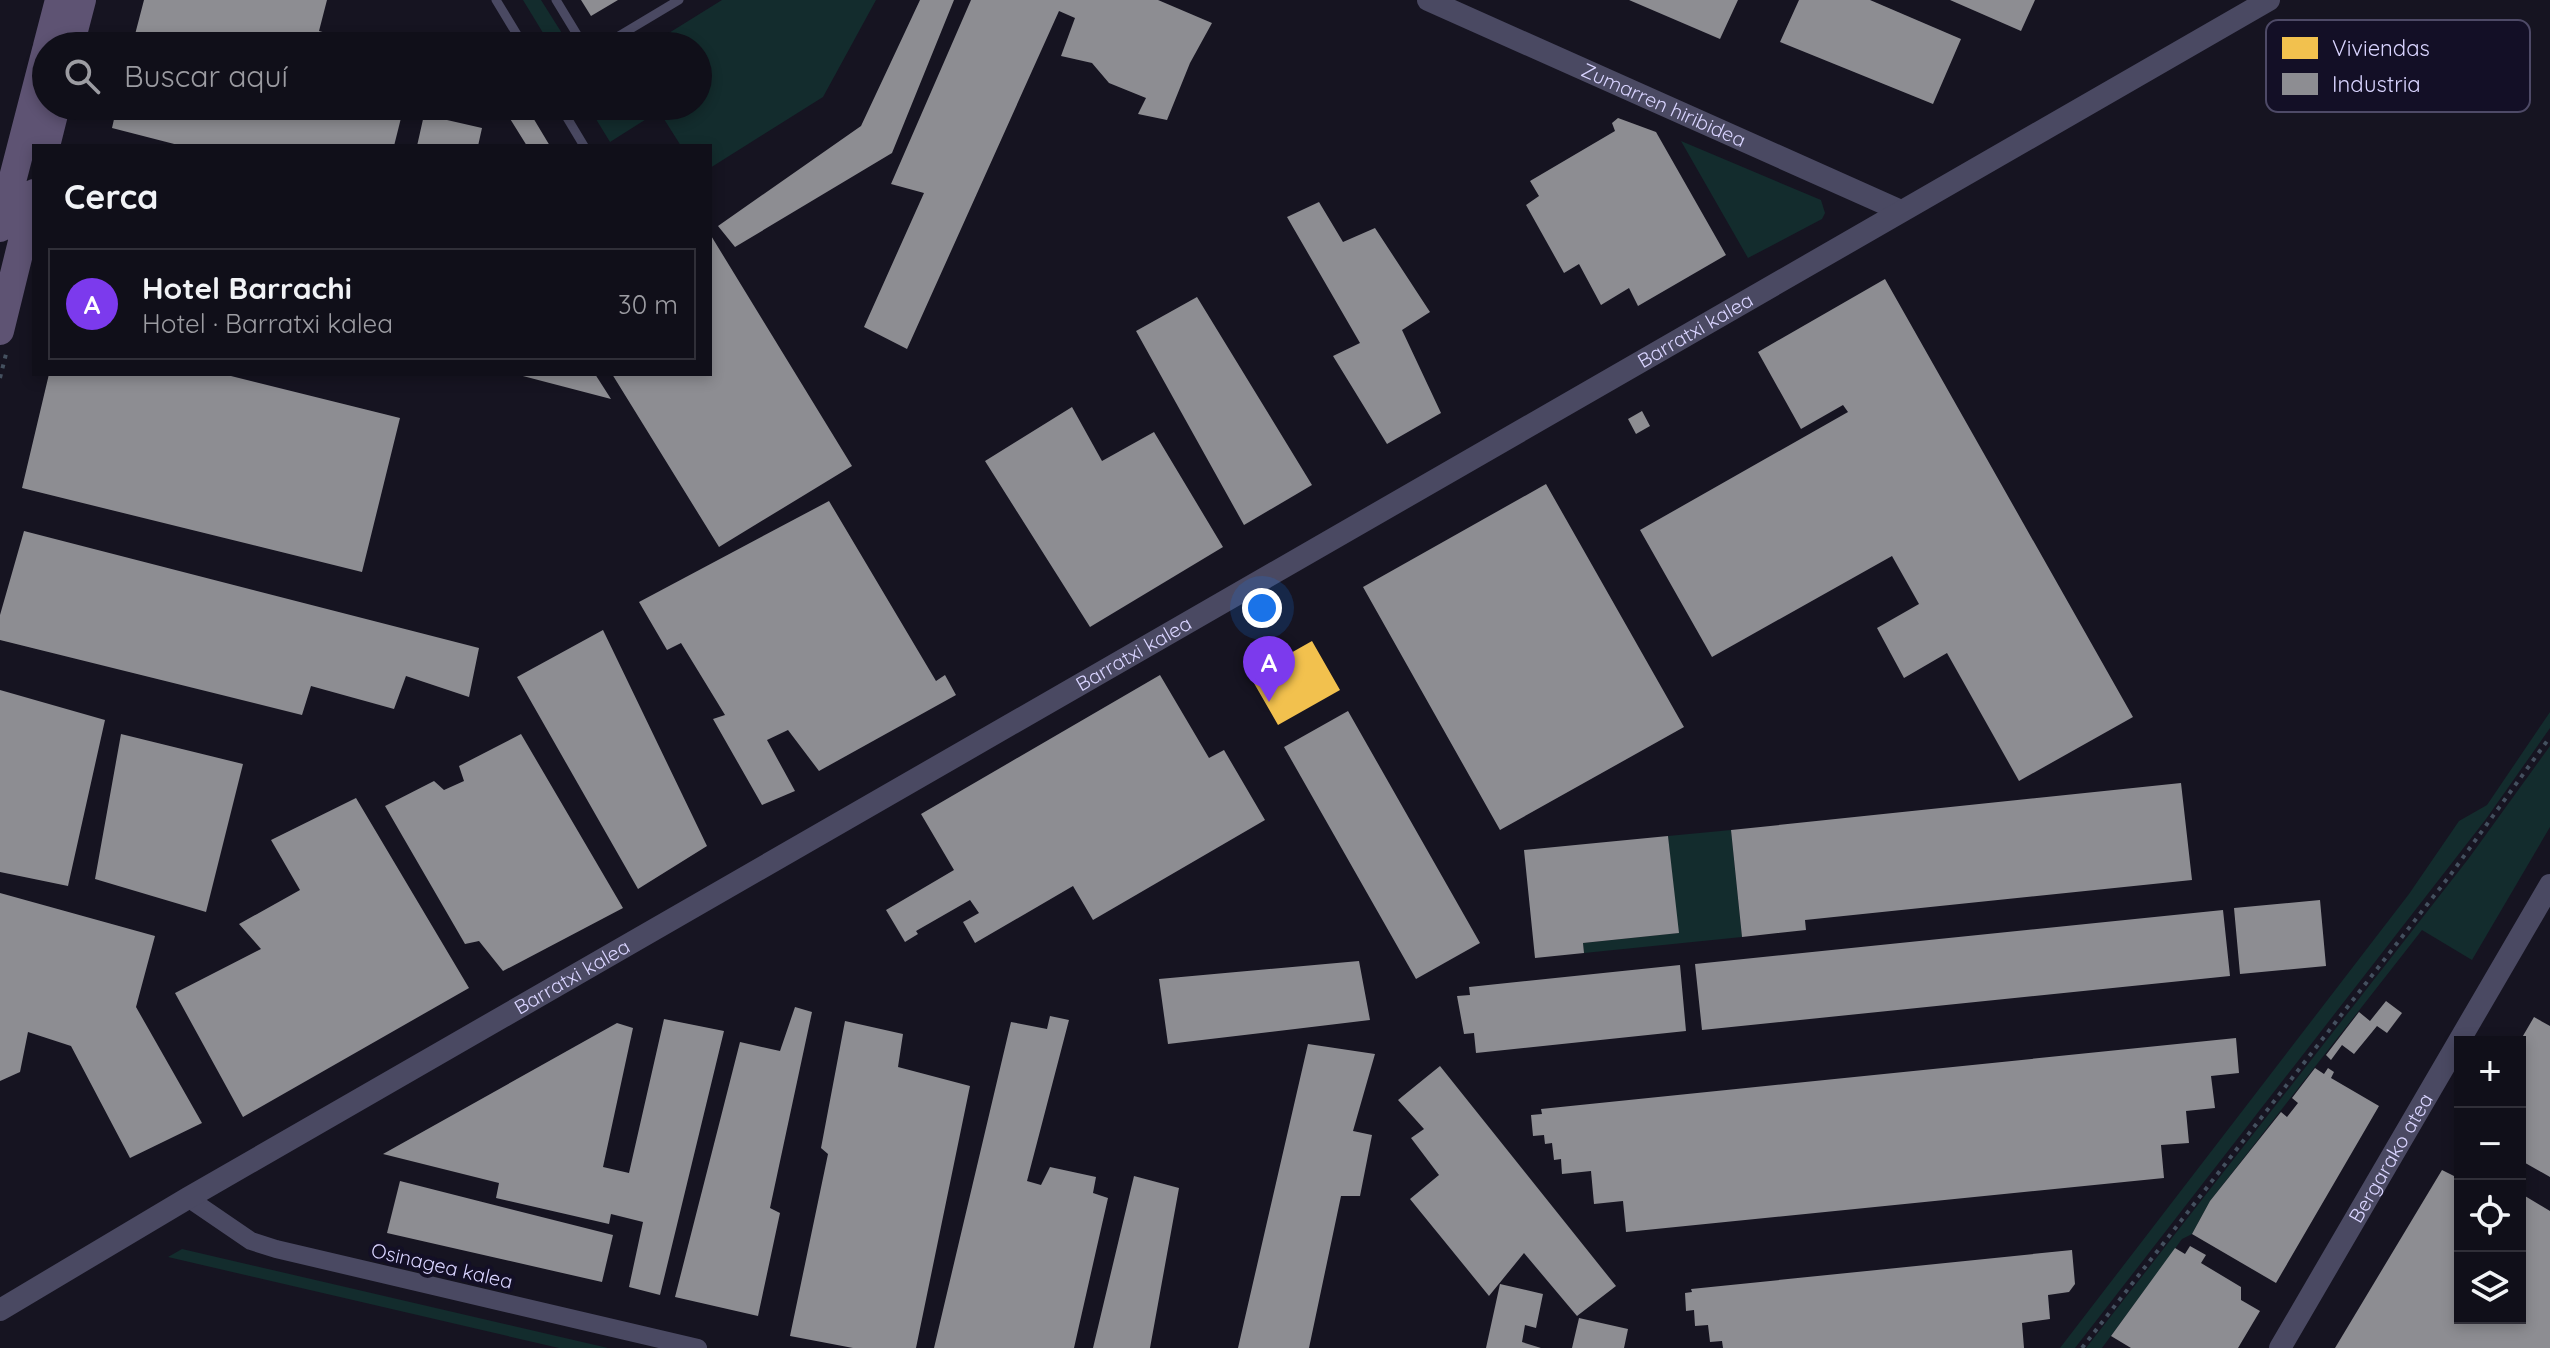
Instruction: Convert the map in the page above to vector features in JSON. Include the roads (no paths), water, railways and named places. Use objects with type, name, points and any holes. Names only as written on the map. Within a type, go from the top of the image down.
[{"type":"main road","points":[[50,32],[59,0]]},
{"type":"main road","points":[[74,32],[82,0]]},
{"type":"main road","points":[[0,228],[32,103]]},
{"type":"main road","points":[[46,144],[52,120]]},
{"type":"main road","points":[[0,331],[32,201]]},
{"type":"street","name":"Zumarren hiribidea","points":[[1428,0],[1901,211]]},
{"type":"street","name":"Barratxi kalea","points":[[0,1310],[188,1198],[2269,0]]},
{"type":"street","name":"Bergarako atea","points":[[2280,1348],[2550,885]]},
{"type":"street","name":"Osinagea kalea","points":[[188,1198],[251,1241],[276,1249],[698,1348]]},
{"type":"lane","points":[[496,0],[515,32]]},
{"type":"lane","points":[[556,0],[575,32]]},
{"type":"lane","points":[[625,32],[679,0]]},
{"type":"lane","points":[[568,120],[583,144]]},
{"type":"place","name":"Hotel Barrachi","points":[[1269,702]]}]
